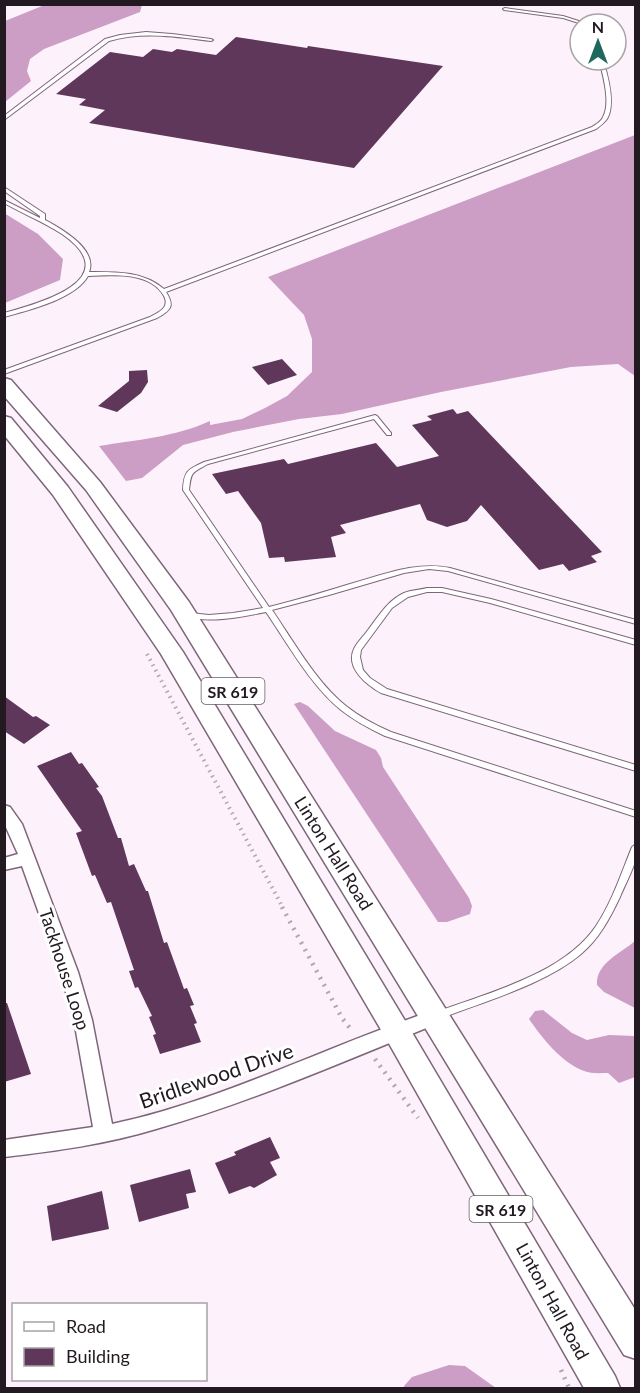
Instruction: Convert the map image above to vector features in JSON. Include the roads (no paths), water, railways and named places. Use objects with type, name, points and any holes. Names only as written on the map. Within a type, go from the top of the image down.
[{"type":"main road","name":"Linton Hall Road","points":[[4,384],[93,486],[185,614],[636,1343]]},
{"type":"main road","name":"Linton Hall Road","points":[[4,422],[61,491],[159,633],[397,1032],[603,1389]]},
{"type":"street","name":"Tackhouse Loop","points":[[4,811],[14,824],[28,858],[83,1020],[104,1134]]},
{"type":"street","points":[[4,864],[28,858]]},
{"type":"street","name":"Bridlewood Drive","points":[[4,1149],[104,1134],[205,1106],[435,1017]]},
{"type":"lane","points":[[505,9],[568,19]]},
{"type":"lane","points":[[4,119],[107,40],[127,34],[152,33],[211,40]]},
{"type":"lane","points":[[163,291],[594,128],[602,122],[607,113],[605,72]]},
{"type":"lane","points":[[4,188],[43,214],[43,220]]},
{"type":"lane","points":[[4,201],[33,218],[43,220],[72,239],[86,253],[87,274],[63,296],[4,315]]},
{"type":"lane","points":[[4,372],[160,314],[166,310],[169,303],[163,291],[151,281],[143,278],[87,274]]},
{"type":"lane","points":[[389,434],[375,417],[221,457],[198,466],[187,476],[186,490],[319,684],[338,706],[357,720],[388,734],[636,814]]},
{"type":"lane","points":[[185,614],[207,620],[266,609],[403,571],[429,567],[464,573],[636,622]]},
{"type":"lane","points":[[636,643],[491,601],[442,590],[427,590],[406,595],[390,606],[357,650],[356,656],[356,662],[364,677],[384,691],[636,768]]},
{"type":"lane","points":[[435,1017],[547,971],[574,956],[592,939],[607,913],[636,847]]}]
